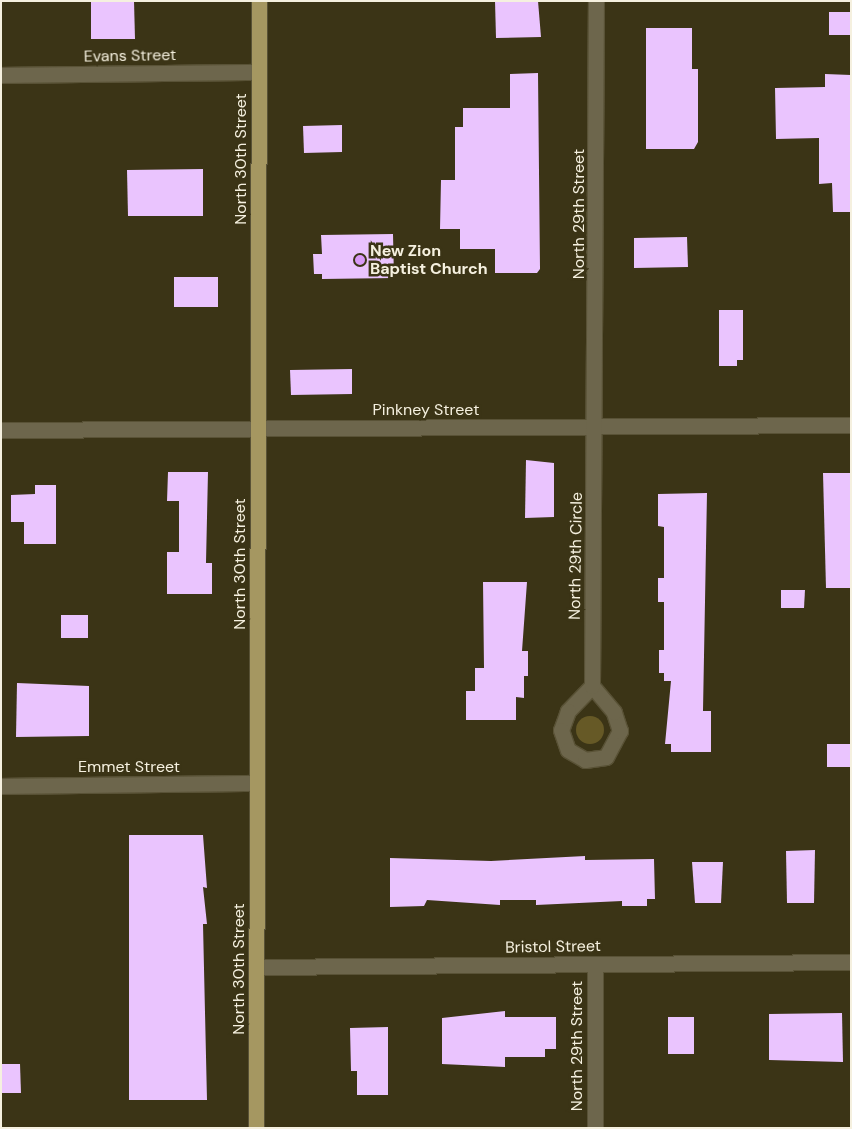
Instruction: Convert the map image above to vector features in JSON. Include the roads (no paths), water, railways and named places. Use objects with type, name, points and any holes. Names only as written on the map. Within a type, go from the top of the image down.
[{"type":"main road","name":"North 30th Street","points":[[256,1128],[259,1]]},
{"type":"street","name":"North 29th Street","points":[[596,1],[596,427]]},
{"type":"street","name":"Evans Street","points":[[1,75],[259,72]]},
{"type":"street","name":"Pinkney Street","points":[[1,430],[851,425]]},
{"type":"street","name":"North 29th Circle","points":[[592,686],[596,427]]},
{"type":"street","points":[[592,686],[614,712],[620,731],[606,757],[585,760],[568,750],[561,730],[568,711],[592,686]]},
{"type":"street","name":"Emmet Street","points":[[1,786],[257,783]]},
{"type":"street","name":"Bristol Street","points":[[256,967],[851,962]]},
{"type":"street","name":"North 29th Street","points":[[595,964],[595,1128]]},
{"type":"place","name":"New Zion Baptist Church","points":[[360,260]]}]
